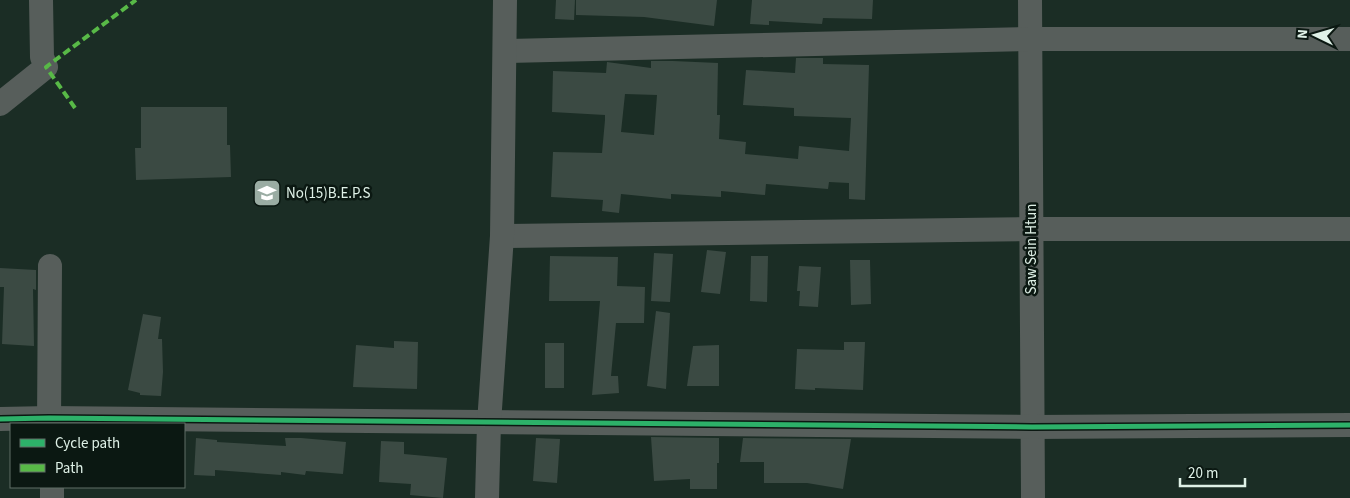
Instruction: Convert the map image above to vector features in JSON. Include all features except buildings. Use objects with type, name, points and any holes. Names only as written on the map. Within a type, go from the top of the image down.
[{"type":"street","points":[[0,104],[46,68],[42,57],[41,0]]},
{"type":"street","points":[[487,498],[489,423],[502,236],[506,0]]},
{"type":"street","name":"Saw Sein Htun","points":[[1030,0],[1033,498]]},
{"type":"street","points":[[505,51],[1030,39],[1350,39]]},
{"type":"street","points":[[502,236],[1031,228],[1350,229]]},
{"type":"street","points":[[49,421],[50,266]]},
{"type":"street","points":[[0,419],[49,421],[1032,427],[1350,426]]},
{"type":"marked path","points":[[75,108],[46,67],[136,0]]},
{"type":"cycle path","points":[[0,419],[1032,427],[1350,425]]},
{"type":"place","name":"No(15)B.E.P.S","points":[[267,193]]}]
